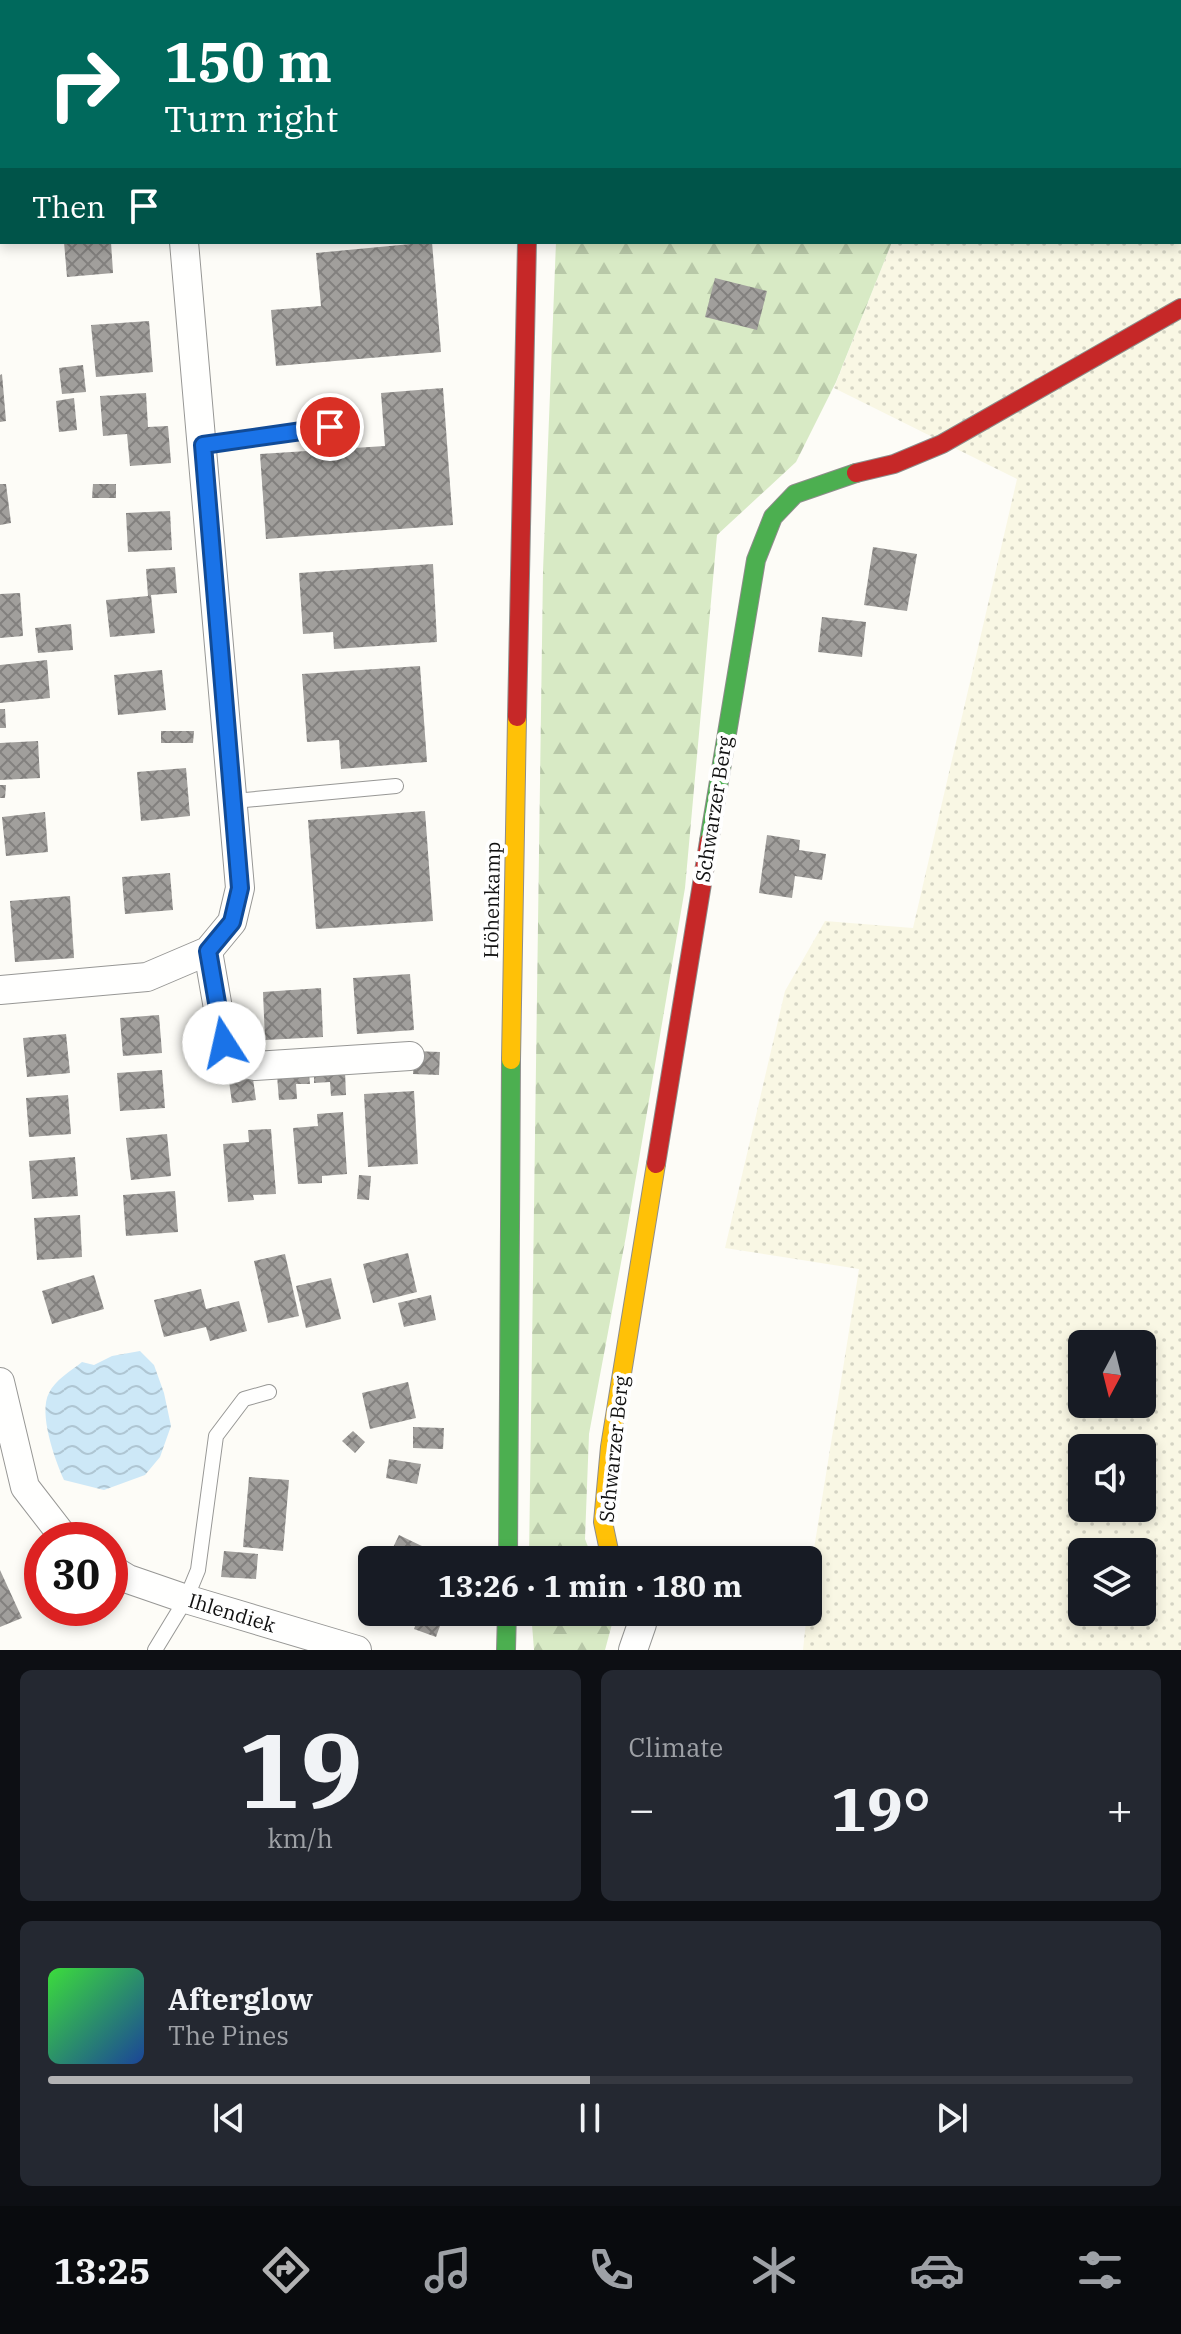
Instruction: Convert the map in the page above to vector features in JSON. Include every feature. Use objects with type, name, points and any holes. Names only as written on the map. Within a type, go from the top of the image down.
[{"type":"street","points":[[0,990],[147,977],[208,951],[232,922],[240,888],[234,801],[184,244]]},
{"type":"street","name":"Höhenkamp","points":[[508,1546],[511,1016],[527,244]]},
{"type":"street","name":"Schwarzer Berg","points":[[608,1546],[603,1522],[610,1447],[747,607],[756,560],[773,517],[795,494],[841,476],[894,464],[942,444],[1181,308]]},
{"type":"street","points":[[208,951],[224,1043],[231,1061],[255,1066],[410,1056]]},
{"type":"street","points":[[0,1382],[25,1487],[52,1522]]},
{"type":"street","name":"Ihlendiek","points":[[128,1579],[357,1650]]},
{"type":"street","points":[[506,1650],[507,1626]]},
{"type":"street","points":[[633,1650],[641,1626]]},
{"type":"lane","points":[[203,445],[330,427]]},
{"type":"lane","points":[[234,801],[396,786]]},
{"type":"lane","points":[[155,1650],[186,1599],[198,1570],[216,1436],[244,1399],[269,1392]]},
{"type":"shaded area","points":[[891,244],[1181,244],[1181,1650],[803,1650],[806,1626],[822,1626],[822,1546],[814,1546],[859,1269],[725,1248],[785,991],[825,921],[913,928],[1017,479],[834,388]]},
{"type":"green space","points":[[556,244],[891,244],[836,382],[796,462],[717,535],[685,888],[589,1434],[585,1539],[588,1546],[529,1546],[543,571]]},
{"type":"green space","points":[[532,1626],[611,1626],[605,1650],[534,1650]]},
{"type":"water","points":[[140,1351],[154,1365],[171,1426],[160,1457],[145,1475],[104,1490],[64,1480],[52,1449],[47,1424],[45,1412],[49,1393],[59,1380],[82,1362],[94,1365],[112,1356]]},
{"type":"building","points":[[64,244],[111,244],[113,273],[67,277]]},
{"type":"building","points":[[432,244],[441,352],[276,366],[271,310],[321,306],[316,253]]},
{"type":"building","points":[[715,278],[767,291],[757,330],[705,317]]},
{"type":"building","points":[[149,321],[153,372],[96,377],[91,325]]},
{"type":"building","points":[[83,365],[86,392],[62,394],[59,368]]},
{"type":"building","points":[[0,375],[6,421],[0,422]]},
{"type":"building","points":[[443,388],[453,525],[266,539],[260,454],[385,446],[381,393]]},
{"type":"building","points":[[146,393],[148,427],[168,426],[171,463],[130,466],[127,434],[103,436],[100,396]]},
{"type":"building","points":[[74,398],[77,430],[59,432],[56,401]]},
{"type":"building","points":[[0,484],[6,484],[11,523],[0,525]]},
{"type":"building","points":[[93,484],[116,484],[116,498],[92,498]]},
{"type":"building","points":[[170,511],[172,550],[128,552],[126,513]]},
{"type":"building","points":[[873,547],[917,554],[907,611],[864,605]]},
{"type":"building","points":[[433,564],[437,642],[334,649],[333,632],[303,634],[299,573]]},
{"type":"building","points":[[175,567],[177,593],[151,595],[155,633],[110,637],[106,600],[148,596],[146,569]]},
{"type":"building","points":[[20,593],[23,636],[0,638],[0,594]]},
{"type":"building","points":[[822,617],[866,622],[862,657],[818,652]]},
{"type":"building","points":[[71,624],[73,650],[38,653],[35,628]]},
{"type":"building","points":[[47,660],[50,698],[0,703],[0,665]]},
{"type":"building","points":[[420,666],[427,762],[341,769],[339,740],[307,742],[302,674]]},
{"type":"building","points":[[162,670],[166,710],[118,715],[114,675]]},
{"type":"building","points":[[0,709],[5,709],[6,728],[0,728]]},
{"type":"building","points":[[161,731],[194,731],[193,743],[161,743]]},
{"type":"building","points":[[38,741],[40,778],[0,780],[0,743]]},
{"type":"building","points":[[186,768],[190,816],[141,821],[137,772]]},
{"type":"building","points":[[0,785],[6,785],[5,798],[0,798]]},
{"type":"building","points":[[425,811],[433,921],[316,929],[308,820]]},
{"type":"building","points":[[45,812],[48,852],[6,856],[2,817]]},
{"type":"building","points":[[767,835],[800,840],[799,850],[826,854],[822,880],[795,876],[792,898],[759,893]]},
{"type":"building","points":[[170,873],[173,910],[125,914],[122,877]]},
{"type":"building","points":[[70,896],[74,958],[15,962],[10,901]]},
{"type":"building","points":[[410,974],[414,1030],[357,1034],[353,978]]},
{"type":"building","points":[[321,988],[323,1037],[265,1040],[263,992]]},
{"type":"building","points":[[159,1015],[162,1053],[123,1056],[120,1018]]},
{"type":"building","points":[[256,1032],[258,1059],[241,1060],[239,1033]]},
{"type":"building","points":[[66,1034],[70,1073],[27,1077],[23,1038]]},
{"type":"building","points":[[414,1051],[440,1052],[439,1075],[413,1074]]},
{"type":"building","points":[[162,1070],[165,1108],[120,1111],[117,1073]]},
{"type":"building","points":[[345,1072],[346,1095],[331,1096],[330,1082],[314,1083],[314,1073]]},
{"type":"building","points":[[309,1074],[310,1084],[296,1084],[297,1099],[279,1100],[277,1076]]},
{"type":"building","points":[[253,1079],[256,1100],[232,1103],[229,1081]]},
{"type":"building","points":[[414,1091],[418,1164],[368,1167],[364,1094]]},
{"type":"building","points":[[68,1095],[71,1134],[29,1137],[26,1098]]},
{"type":"building","points":[[343,1112],[347,1174],[322,1176],[322,1183],[298,1184],[293,1128],[318,1126],[317,1114]]},
{"type":"building","points":[[271,1129],[276,1194],[253,1195],[254,1200],[228,1202],[223,1144],[249,1142],[248,1130]]},
{"type":"building","points":[[167,1134],[171,1176],[131,1180],[126,1138]]},
{"type":"building","points":[[75,1157],[78,1196],[32,1199],[29,1161]]},
{"type":"building","points":[[359,1175],[371,1176],[369,1200],[357,1199]]},
{"type":"building","points":[[175,1191],[178,1232],[126,1236],[123,1195]]},
{"type":"building","points":[[80,1215],[82,1257],[37,1260],[34,1218]]},
{"type":"building","points":[[408,1253],[417,1292],[373,1303],[363,1264]]},
{"type":"building","points":[[285,1254],[299,1316],[268,1323],[254,1261]]},
{"type":"building","points":[[94,1275],[104,1309],[52,1324],[42,1291]]},
{"type":"building","points":[[331,1278],[341,1319],[306,1328],[296,1286]]},
{"type":"building","points":[[201,1289],[206,1309],[239,1301],[247,1331],[210,1341],[206,1327],[164,1337],[154,1300]]},
{"type":"building","points":[[431,1295],[436,1320],[404,1327],[398,1303]]},
{"type":"building","points":[[408,1382],[416,1418],[370,1429],[362,1393]]},
{"type":"building","points":[[413,1427],[444,1428],[443,1449],[413,1448]]},
{"type":"building","points":[[353,1431],[365,1442],[355,1453],[342,1441]]},
{"type":"building","points":[[389,1459],[421,1464],[417,1484],[386,1478]]},
{"type":"building","points":[[249,1477],[289,1480],[283,1551],[243,1547]]},
{"type":"building","points":[[399,1535],[422,1546],[394,1546]]},
{"type":"building","points":[[224,1551],[258,1554],[256,1579],[221,1577]]},
{"type":"building","points":[[0,1570],[22,1618],[0,1627]]},
{"type":"building","points":[[415,1626],[440,1626],[436,1637],[414,1629]]},
{"type":"traffic: fast","points":[[709,841],[756,560],[773,517],[795,494],[856,473]]},
{"type":"traffic: fast","points":[[508,1546],[511,1060]]},
{"type":"traffic: fast","points":[[506,1650],[507,1626]]},
{"type":"traffic: slow","points":[[511,1060],[517,717]]},
{"type":"traffic: slow","points":[[608,1546],[603,1522],[610,1447],[656,1164]]},
{"type":"traffic: jam","points":[[517,717],[527,244]]},
{"type":"traffic: jam","points":[[856,473],[894,464],[942,444],[1181,308]]},
{"type":"traffic: jam","points":[[656,1164],[709,841]]},
{"type":"route","points":[[224,1043],[208,951],[232,922],[240,888],[203,445],[330,427]]}]
